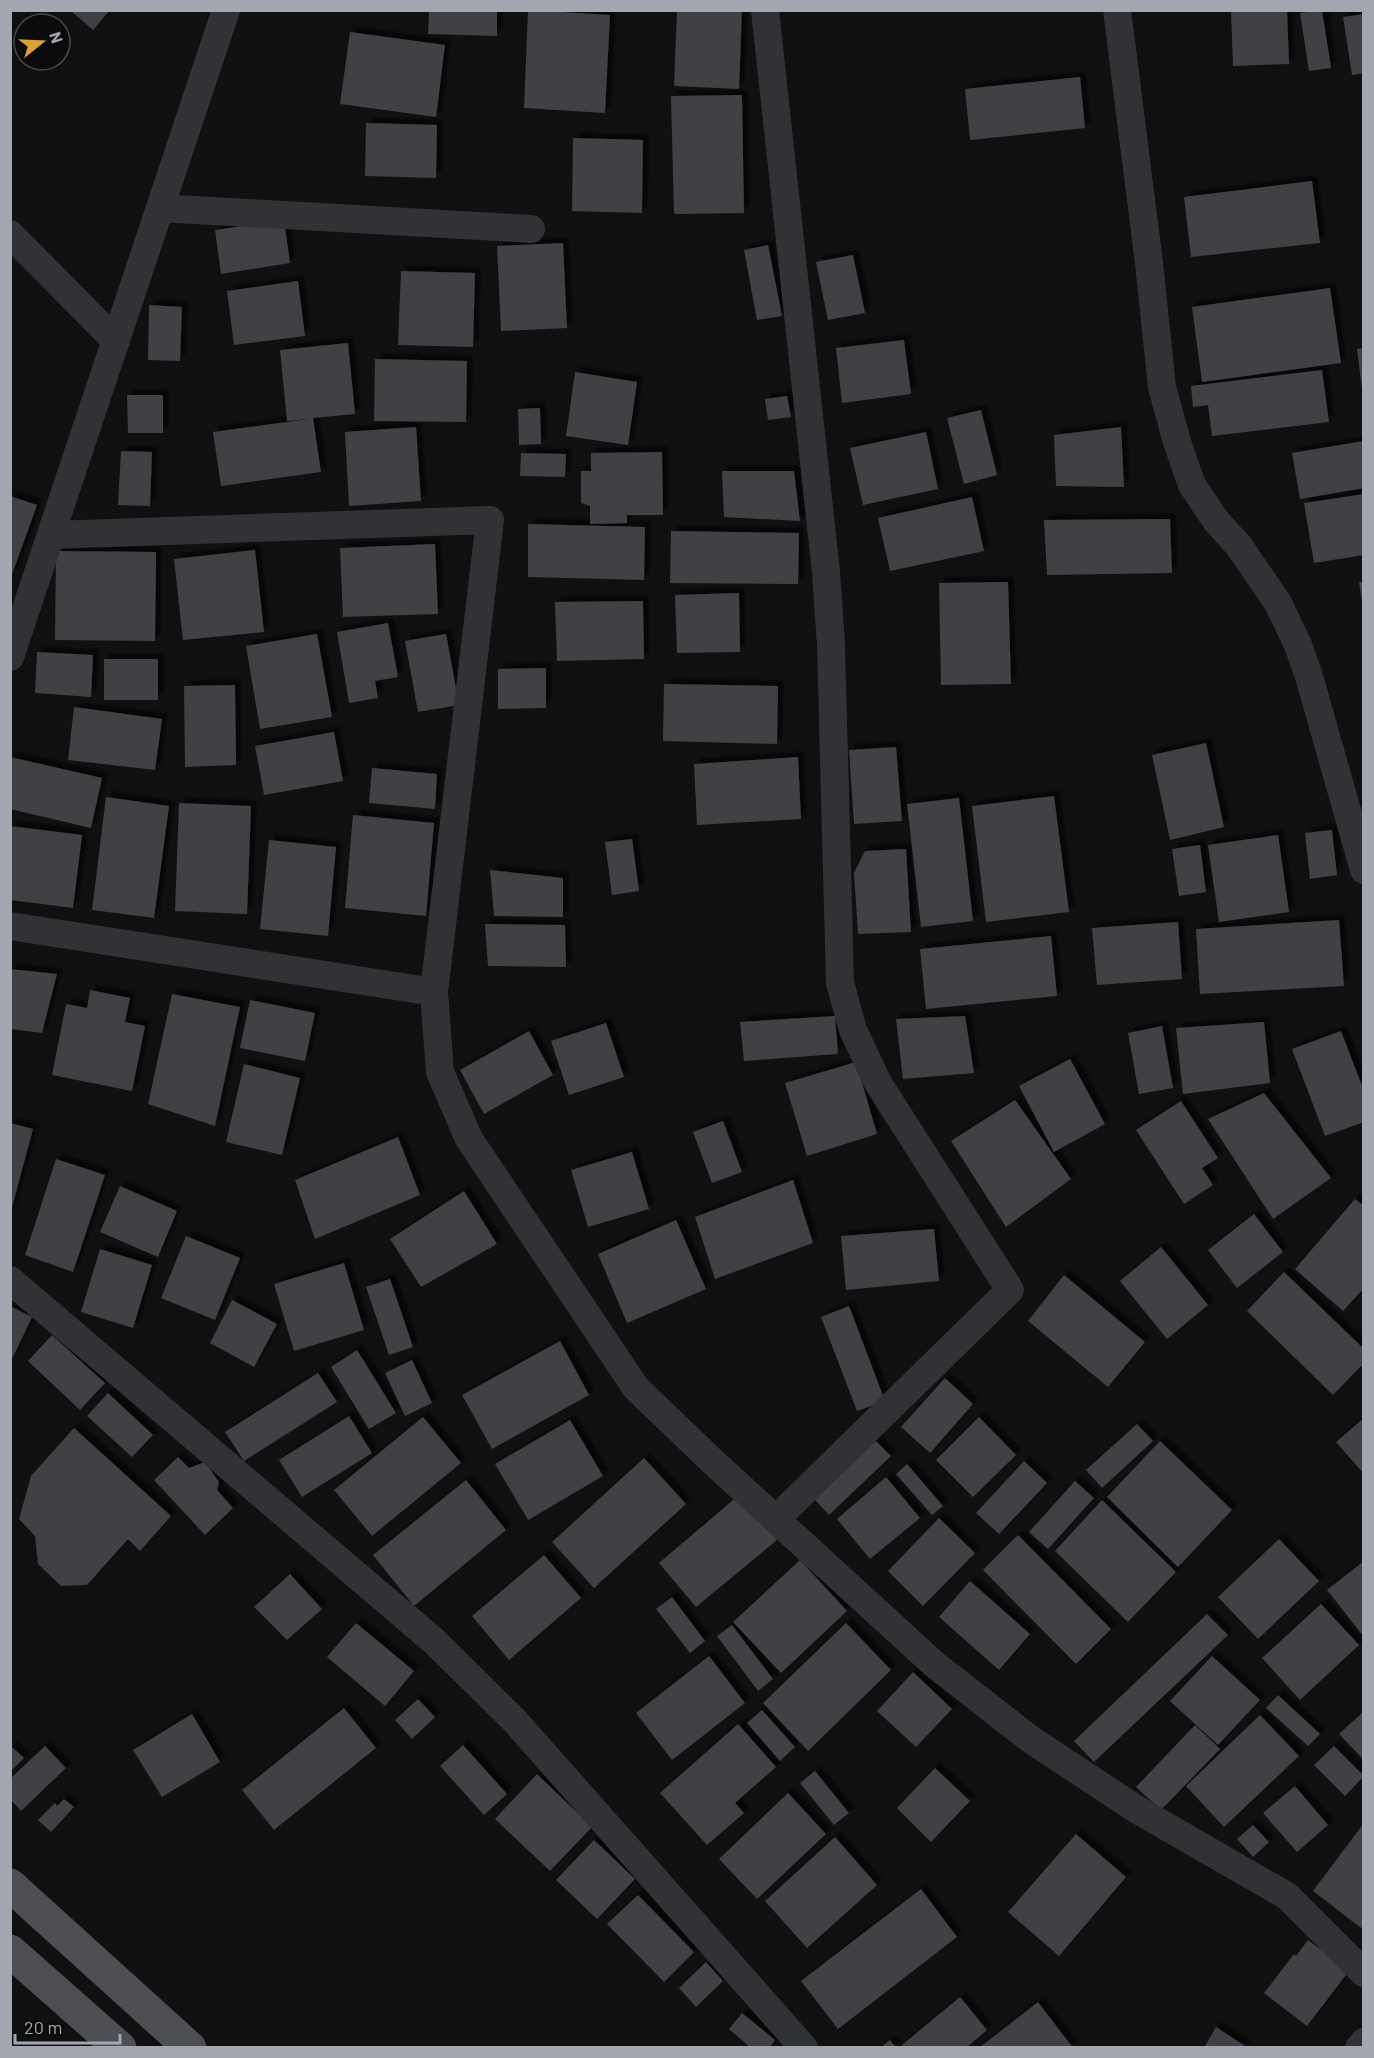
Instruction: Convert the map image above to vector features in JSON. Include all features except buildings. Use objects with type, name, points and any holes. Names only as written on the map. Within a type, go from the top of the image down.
[{"type":"main road","points":[[10,1885],[190,2048]]},
{"type":"main road","points":[[10,1951],[120,2048]]},
{"type":"street","points":[[10,657],[226,10]]},
{"type":"street","points":[[765,10],[826,572],[831,645],[840,983],[853,1030],[878,1083],[1010,1290],[776,1519]]},
{"type":"street","points":[[1117,10],[1162,387],[1177,442],[1192,485],[1217,522],[1239,546],[1278,603],[1298,645],[1364,870]]},
{"type":"street","points":[[160,208],[531,229]]},
{"type":"street","points":[[10,234],[116,341]]},
{"type":"street","points":[[51,534],[490,520],[434,992],[440,1072],[470,1139],[636,1388],[776,1519],[934,1664],[1030,1739],[1136,1809],[1287,1896],[1364,1973]]},
{"type":"street","points":[[10,926],[434,992]]},
{"type":"street","points":[[10,1280],[435,1642],[514,1720],[804,2048]]},
{"type":"street","points":[[1359,2048],[1364,2042]]}]
